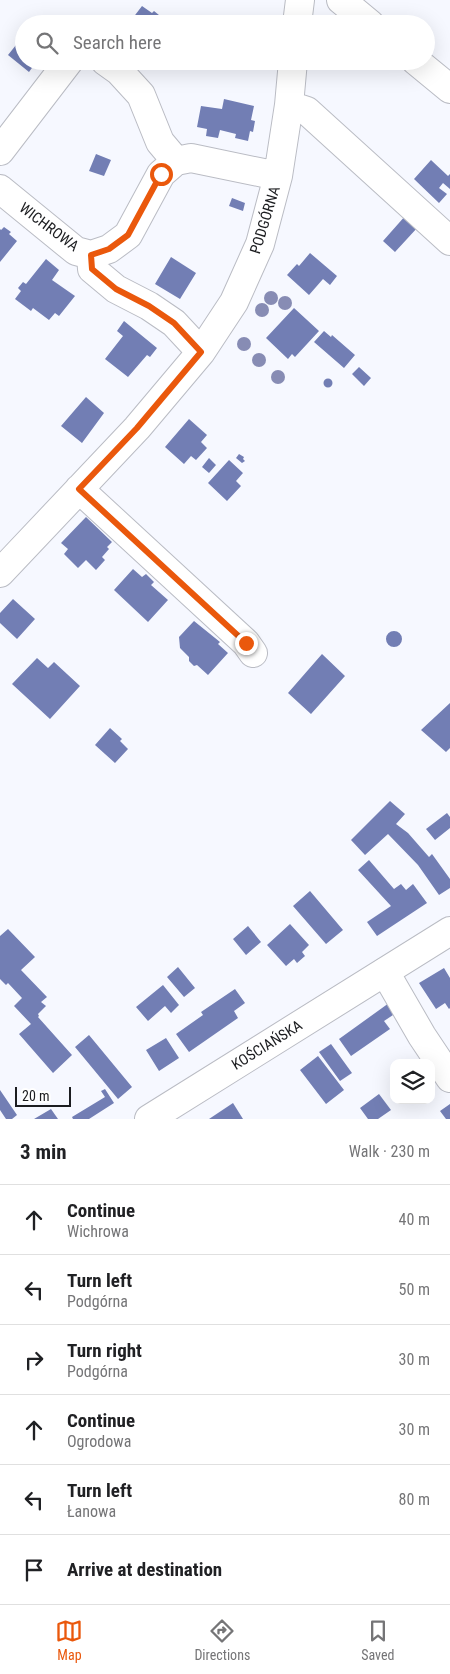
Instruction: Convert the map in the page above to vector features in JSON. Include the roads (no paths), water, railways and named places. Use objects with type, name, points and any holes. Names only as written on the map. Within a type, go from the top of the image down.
[{"type":"street","points":[[298,15],[300,0]]},
{"type":"street","points":[[340,0],[359,15]]},
{"type":"street","points":[[0,151],[62,70]]},
{"type":"street","points":[[118,70],[141,95],[160,142],[176,161],[191,158],[278,176]]},
{"type":"street","name":"PODGÓRNA","points":[[0,573],[137,428],[201,352],[234,302],[260,244],[278,176],[292,70]]},
{"type":"street","points":[[427,70],[450,89]]},
{"type":"street","points":[[289,105],[307,111],[450,241]]},
{"type":"street","name":"WICHROWA","points":[[0,189],[76,251],[91,255],[109,249],[128,235],[161,174],[176,161]]},
{"type":"street","points":[[91,255],[92,269],[116,289],[149,306],[174,323],[201,352]]},
{"type":"street","points":[[79,489],[246,643],[253,653]]},
{"type":"street","name":"KOŚCIAŃSKA","points":[[149,1119],[450,931]]},
{"type":"street","points":[[385,972],[422,1036],[450,1078]]}]
